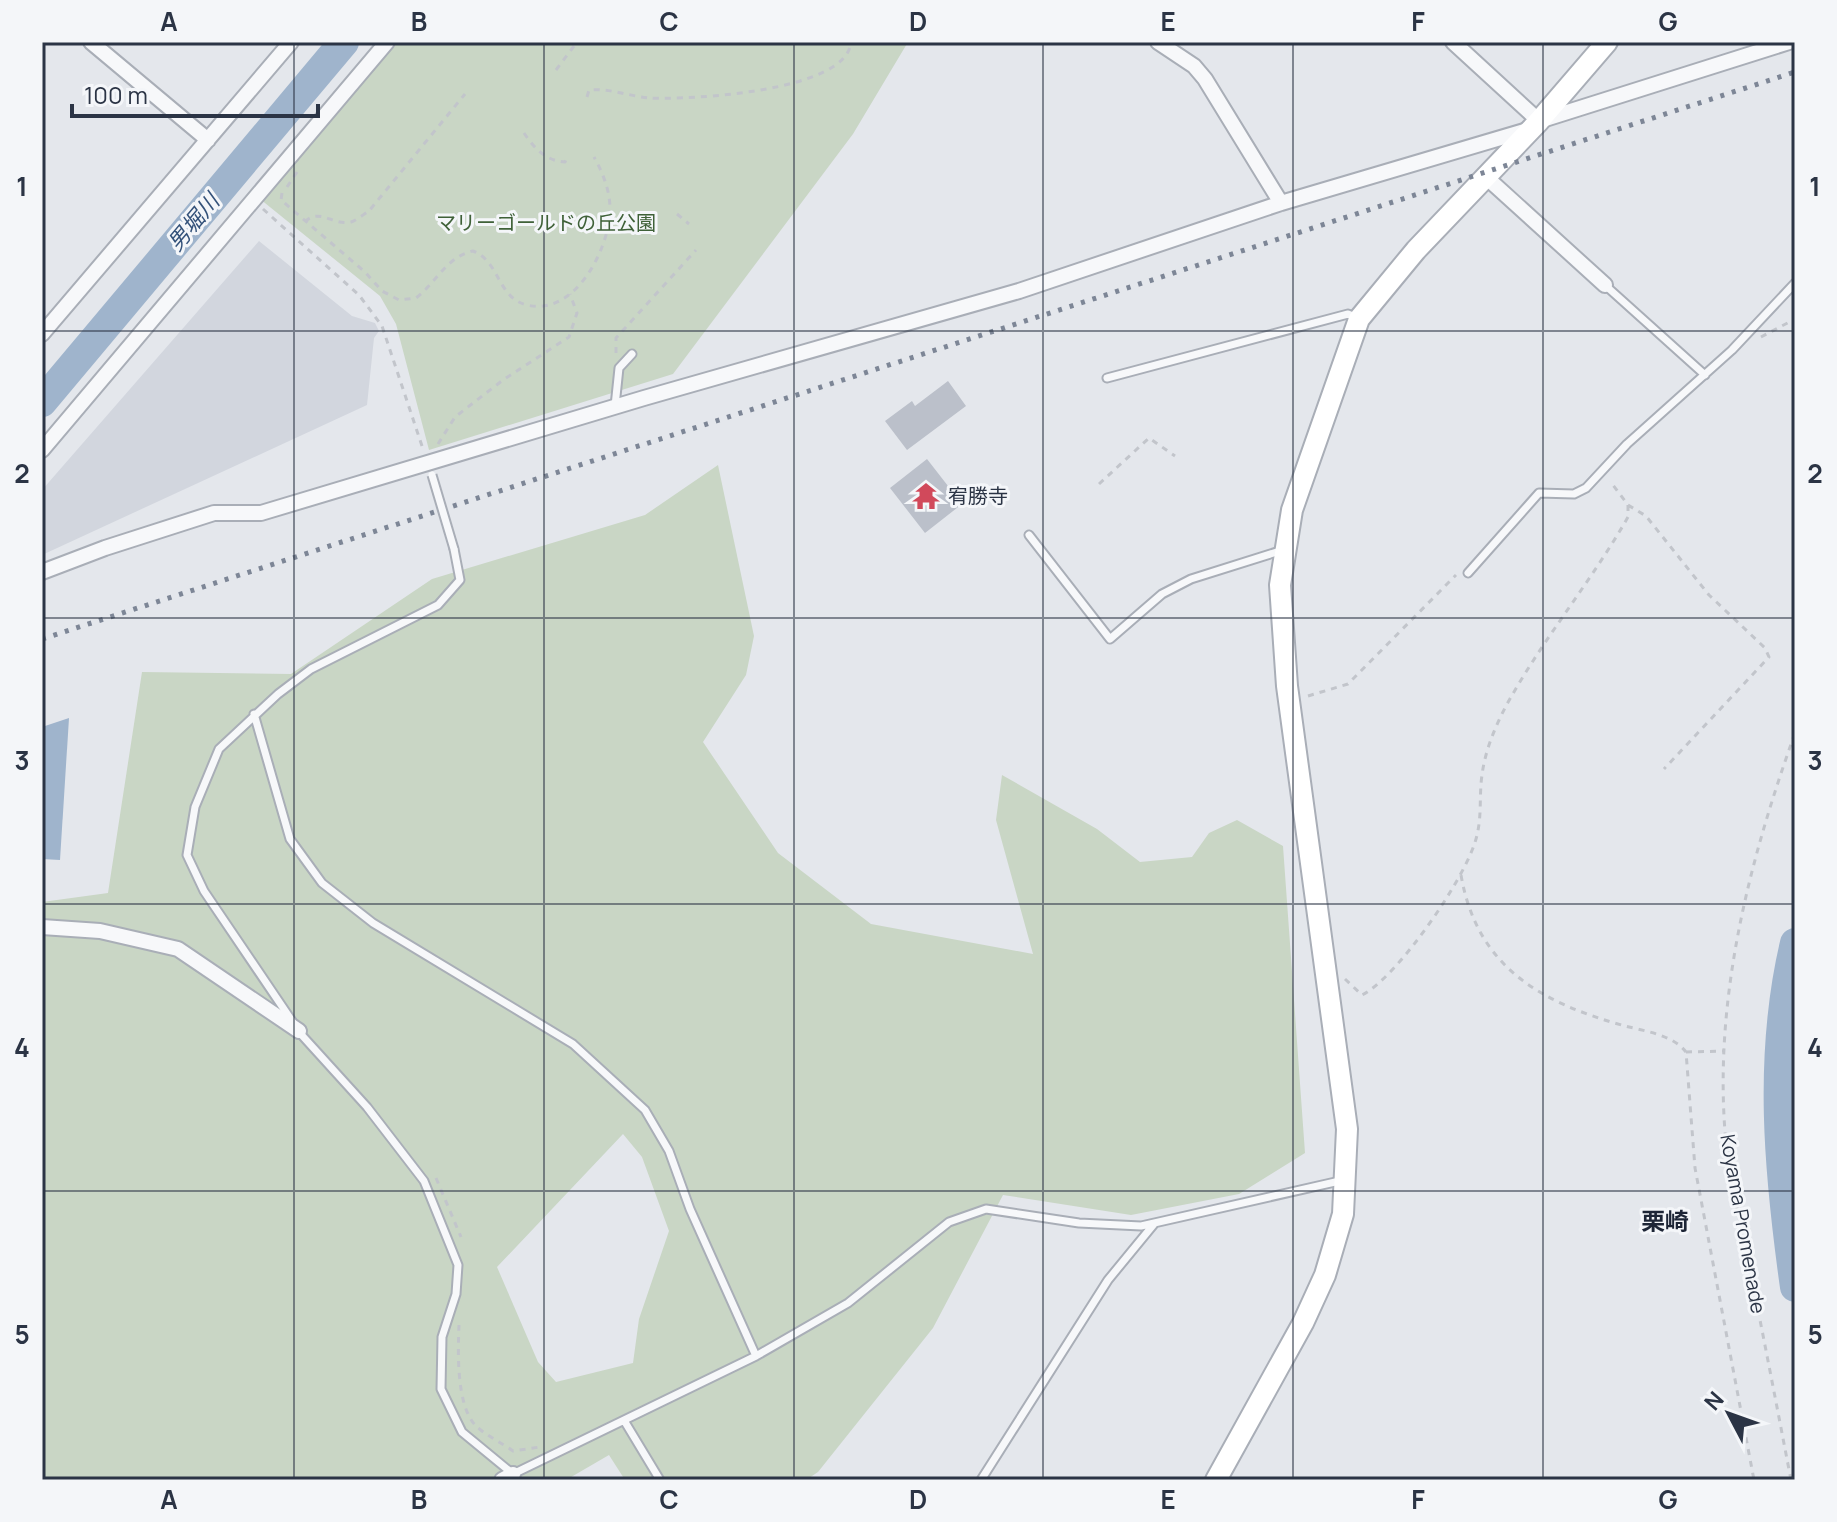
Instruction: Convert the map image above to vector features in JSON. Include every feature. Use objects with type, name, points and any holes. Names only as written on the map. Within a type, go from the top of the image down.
[{"type":"street","points":[[91,42],[208,140]]},
{"type":"street","points":[[42,334],[291,42]]},
{"type":"street","points":[[42,450],[387,42]]},
{"type":"street","points":[[1158,42],[1194,66],[1205,79],[1281,203]]},
{"type":"street","points":[[1453,42],[1536,125]]},
{"type":"street","points":[[1216,1480],[1325,1275],[1337,1241],[1345,1180],[1347,1129],[1289,702],[1280,585],[1283,550],[1301,480],[1359,319],[1416,250],[1536,125],[1607,42]]},
{"type":"street","points":[[42,572],[214,513],[261,513],[432,466],[615,406],[1019,291],[1281,203],[1536,125],[1789,42]]},
{"type":"street","points":[[1486,177],[1605,285]]},
{"type":"street","points":[[42,927],[100,931],[178,949],[299,1031]]},
{"type":"lane","points":[[1468,573],[1539,493],[1574,494],[1586,488],[1732,350],[1795,283]]},
{"type":"lane","points":[[1605,285],[1705,375]]},
{"type":"lane","points":[[1107,378],[1348,314],[1359,319]]},
{"type":"lane","points":[[615,406],[619,368],[632,354]]},
{"type":"lane","points":[[432,466],[460,580],[438,605],[311,669],[254,714],[219,749],[195,807],[187,855],[204,891],[299,1031],[367,1107],[424,1181],[458,1265],[456,1294],[442,1337],[441,1389],[462,1432],[507,1477],[756,1356],[848,1303],[949,1222],[986,1209],[1079,1223],[1141,1226],[1345,1180]]},
{"type":"lane","points":[[1029,535],[1110,639],[1162,594],[1234,563],[1283,550]]},
{"type":"lane","points":[[254,714],[290,839],[322,883],[373,923],[573,1044],[645,1110],[669,1151],[690,1209],[756,1356]]},
{"type":"lane","points":[[981,1480],[1108,1280],[1155,1222]]},
{"type":"lane","points":[[625,1422],[660,1480]]},
{"type":"path","points":[[556,70],[577,42]]},
{"type":"path","points":[[587,97],[589,90],[602,89],[647,98],[674,98],[780,87],[837,66],[847,56],[851,42]]},
{"type":"path","points":[[305,222],[310,216],[320,215],[336,221],[353,222],[369,211],[465,94]]},
{"type":"path","points":[[524,133],[534,148],[554,161],[565,162],[567,157]]},
{"type":"path","points":[[287,159],[301,171],[281,193],[281,200],[365,272],[382,291],[399,300],[416,298],[448,263],[461,253],[473,251],[485,255],[503,289],[525,305],[541,306],[569,293],[591,269],[606,240],[609,196],[594,157]]},
{"type":"path","points":[[252,199],[359,295],[382,326],[432,466]]},
{"type":"path","points":[[677,214],[689,224]]},
{"type":"path","points":[[616,353],[616,338],[696,250]]},
{"type":"path","points":[[432,466],[438,443],[455,417],[503,380],[569,337],[577,313],[569,293]]},
{"type":"path","points":[[1732,350],[1795,319]]},
{"type":"path","points":[[1099,484],[1149,438],[1175,456]]},
{"type":"path","points":[[1604,468],[1628,505],[1646,516],[1709,595],[1765,648],[1769,657],[1664,769]]},
{"type":"path","points":[[1326,968],[1338,971],[1362,995],[1375,989],[1406,955],[1461,875],[1477,836],[1482,775],[1490,741],[1537,656],[1607,553],[1628,517],[1628,505]]},
{"type":"path","points":[[1289,702],[1348,684],[1453,575],[1468,573]]},
{"type":"path","name":"Koyama Promenade","points":[[1791,1480],[1727,1154],[1725,1051],[1726,1017],[1740,917],[1766,814],[1795,733]]},
{"type":"path","points":[[1461,875],[1480,930],[1499,961],[1516,978],[1583,1014],[1673,1040],[1686,1052],[1695,1168],[1754,1480]]},
{"type":"path","points":[[1686,1052],[1725,1051]]},
{"type":"path","points":[[433,1174],[442,1186],[461,1233],[461,1249]]},
{"type":"path","points":[[460,1312],[457,1359],[464,1398],[474,1424],[513,1451],[543,1446]]},
{"type":"shaded area","points":[[259,241],[352,316],[375,323],[379,331],[374,338],[367,405],[42,555],[42,490]]},
{"type":"green space","name":"マリーゴールドの丘公園","points":[[398,42],[908,42],[853,134],[673,374],[429,450],[396,324],[380,296],[260,199]]},
{"type":"green space","points":[[718,465],[754,636],[746,675],[703,742],[778,853],[871,924],[1033,954],[996,820],[1002,775],[1097,829],[1140,862],[1192,857],[1209,833],[1237,820],[1283,846],[1305,1153],[1239,1194],[1131,1215],[1003,1195],[933,1328],[818,1472],[806,1480],[625,1480],[609,1455],[566,1480],[42,1480],[42,902],[108,893],[142,672],[291,674],[432,579],[645,515]],"holes":[[[623,1134],[642,1157],[669,1231],[639,1319],[633,1363],[556,1382],[538,1362],[497,1267]]]},
{"type":"water","points":[[69,718],[60,860],[42,859],[42,727]]},
{"type":"building","points":[[948,381],[966,406],[907,450],[885,421],[912,401],[915,406]]},
{"type":"building","name":"宥勝寺","points":[[927,459],[962,504],[925,533],[890,488]]},
{"type":"waterway","name":"男堀川","points":[[42,402],[344,42]]},
{"type":"waterway","points":[[1795,943],[1781,1029],[1779,1072],[1784,1201],[1795,1287]]},
{"type":"railway","points":[[42,639],[1795,72]]},
{"type":"place","name":"宥勝寺","points":[[926,496]]},
{"type":"district","name":"栗崎","points":[[1665,1222]]}]
